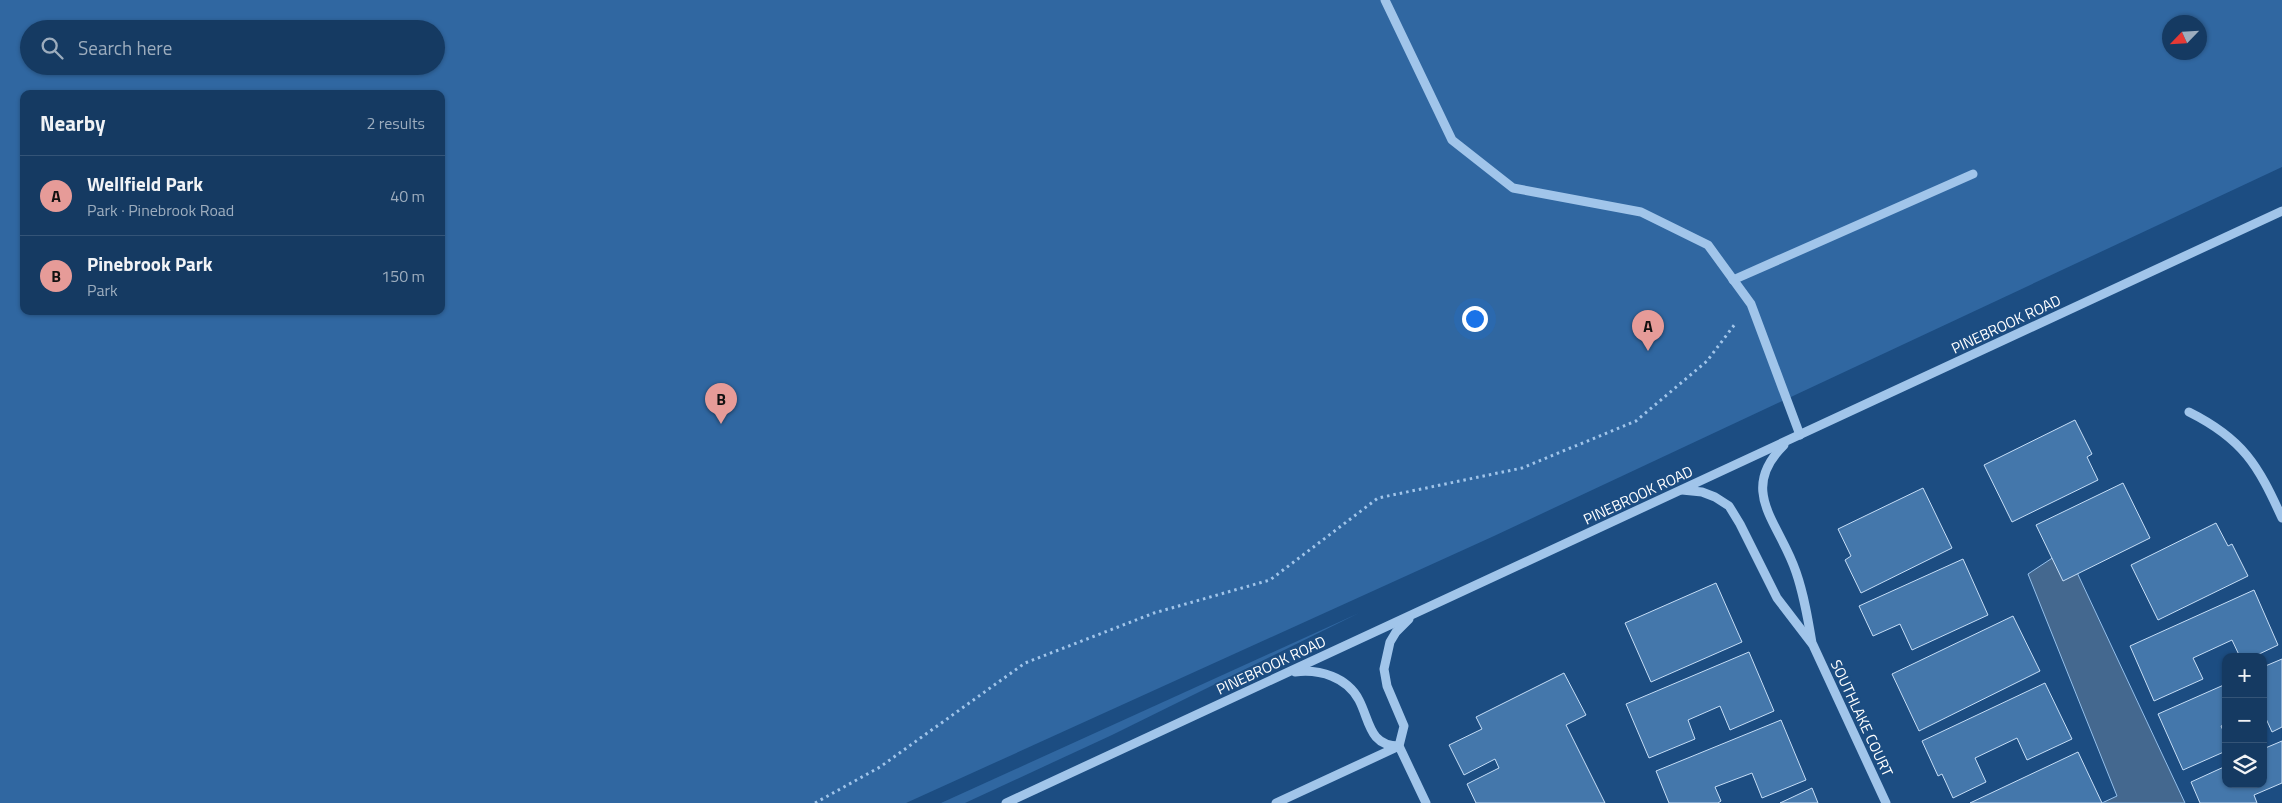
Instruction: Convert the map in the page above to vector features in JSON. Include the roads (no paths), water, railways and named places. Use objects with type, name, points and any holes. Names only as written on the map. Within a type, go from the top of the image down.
[{"type":"street","points":[[1385,0],[1452,140],[1513,188],[1641,212],[1708,246],[1751,304],[1800,435]]},
{"type":"street","points":[[1734,280],[1972,174]]},
{"type":"street","name":"PINEBROOK ROAD","points":[[1006,803],[2282,211]]},
{"type":"street","points":[[2189,412],[2210,422],[2231,437],[2249,456],[2264,479],[2282,518]]},
{"type":"street","name":"SOUTHLAKE COURT","points":[[1789,440],[1774,454],[1766,467],[1762,492],[1765,506],[1796,570],[1813,645]]},
{"type":"street","name":"SOUTHLAKE COURT","points":[[1682,490],[1702,492],[1715,497],[1729,506],[1777,598],[1813,645],[1886,803]]},
{"type":"street","points":[[1414,613],[1396,632],[1384,660],[1384,669],[1387,686],[1404,726],[1399,746],[1426,803]]},
{"type":"street","points":[[1288,672],[1313,672],[1338,679],[1349,687],[1359,699],[1373,733],[1383,743],[1390,746],[1399,746]]},
{"type":"street","points":[[1276,803],[1399,746]]},
{"type":"place","name":"Wellfield Park","points":[[1648,351]]},
{"type":"place","name":"Pinebrook Park","points":[[721,424]]}]
